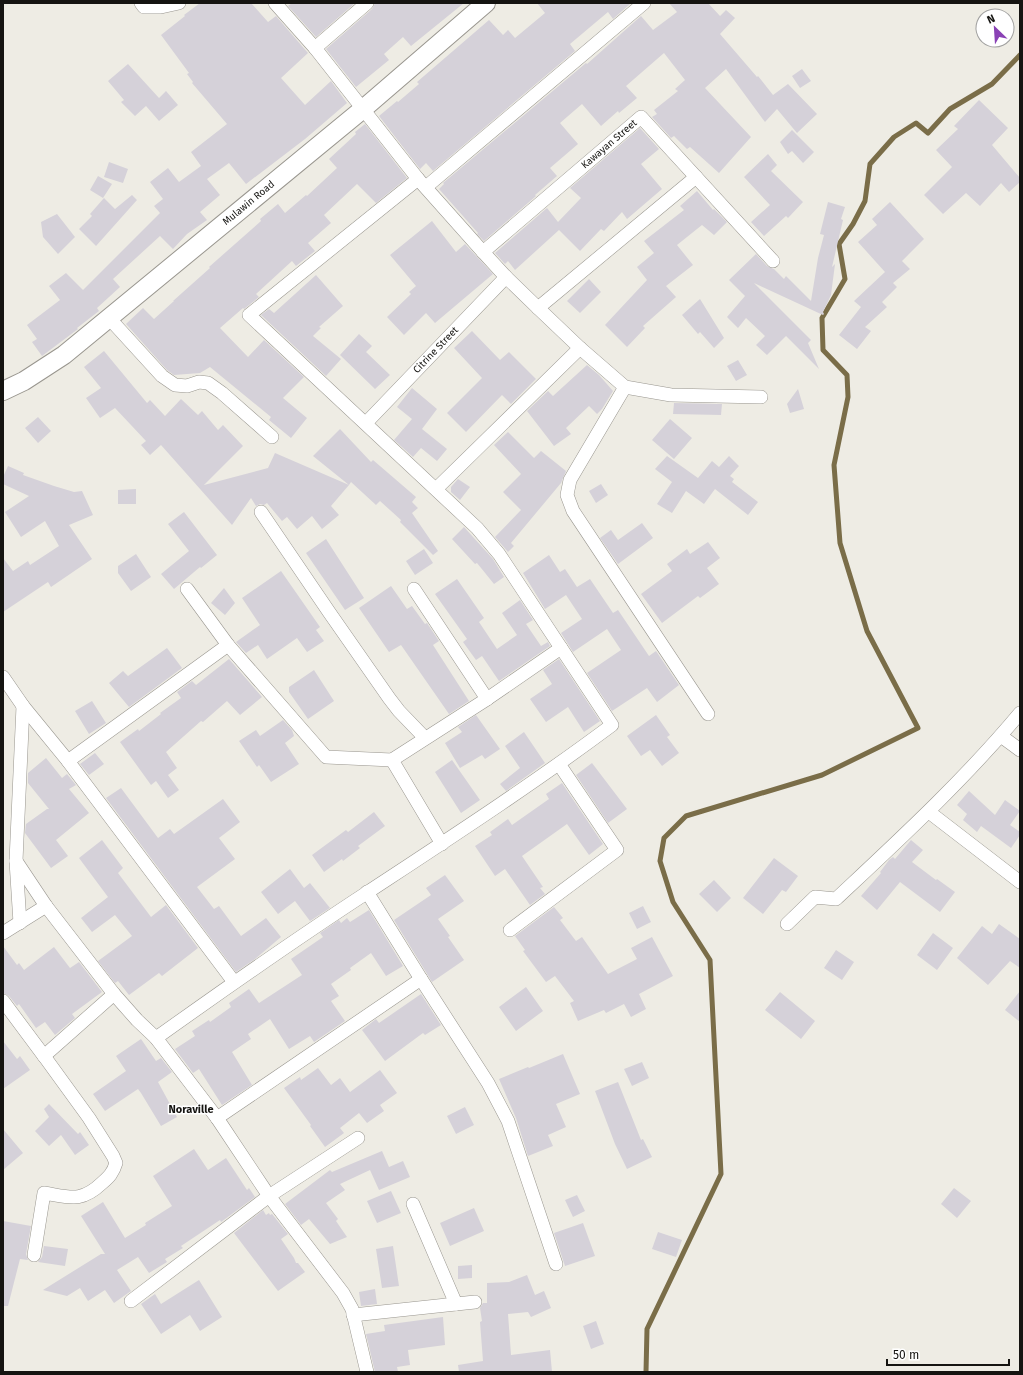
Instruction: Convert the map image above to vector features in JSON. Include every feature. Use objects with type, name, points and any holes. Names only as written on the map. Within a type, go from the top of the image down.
[{"type":"main road","name":"Mulawin Road","points":[[3,391],[24,381],[64,355],[363,109],[486,3]]},
{"type":"street","points":[[141,3],[144,7],[161,8],[178,3]]},
{"type":"street","points":[[275,3],[315,48],[422,183],[483,252],[580,348],[625,387],[671,395],[761,397]]},
{"type":"street","points":[[315,48],[367,3]]},
{"type":"street","points":[[156,1038],[234,982],[367,892],[442,844],[559,764],[612,725],[499,554],[478,528],[249,315],[422,183],[644,3]]},
{"type":"street","name":"Kawayan Street","points":[[483,252],[642,117],[773,261]]},
{"type":"street","points":[[538,308],[696,177]]},
{"type":"street","name":"Citrine Street","points":[[366,424],[506,276]]},
{"type":"street","points":[[109,318],[162,376],[175,385],[187,386],[199,382],[208,383],[222,393],[272,437]]},
{"type":"street","points":[[436,489],[580,348]]},
{"type":"street","points":[[625,387],[570,480],[567,495],[574,511],[708,714]]},
{"type":"street","points":[[261,512],[389,698],[425,738]]},
{"type":"street","points":[[187,588],[228,645],[326,757],[392,760],[487,699],[561,648]]},
{"type":"street","points":[[414,589],[487,699]]},
{"type":"street","points":[[68,761],[228,645]]},
{"type":"street","points":[[3,677],[23,706],[68,761],[234,982]]},
{"type":"street","points":[[20,923],[16,861],[23,706]]},
{"type":"street","points":[[787,924],[815,897],[836,899],[929,812],[1001,736],[1020,713]]},
{"type":"street","points":[[1001,736],[1020,750]]},
{"type":"street","points":[[392,760],[442,844]]},
{"type":"street","points":[[510,930],[617,850],[559,764]]},
{"type":"street","points":[[929,812],[1020,882]]},
{"type":"street","points":[[16,861],[46,906],[114,994],[137,1020],[156,1038],[217,1118],[269,1196],[343,1293],[354,1315],[367,1372]]},
{"type":"street","points":[[367,892],[420,979],[488,1083],[508,1121],[556,1264]]},
{"type":"street","points":[[3,934],[46,906]]},
{"type":"street","points":[[217,1118],[420,979]]},
{"type":"street","points":[[44,1056],[114,994]]},
{"type":"street","points":[[3,1001],[89,1118],[113,1156],[116,1164],[112,1174],[93,1192],[83,1197],[69,1197],[44,1193],[34,1255]]},
{"type":"street","points":[[130,1302],[269,1196],[358,1138]]},
{"type":"street","points":[[413,1204],[456,1304]]},
{"type":"street","points":[[354,1315],[475,1302]]},
{"type":"building","points":[[200,3],[251,3],[268,22],[276,16],[308,53],[281,78],[305,105],[331,81],[347,103],[305,139],[246,184],[229,163],[207,179],[220,195],[200,212],[207,220],[187,234],[173,249],[160,236],[113,279],[120,287],[97,308],[99,311],[42,356],[32,342],[37,339],[27,325],[60,300],[49,286],[66,273],[83,290],[160,213],[154,206],[163,199],[150,182],[168,168],[179,182],[201,166],[191,152],[227,124],[192,83],[193,82],[187,74],[189,73],[161,35]]},
{"type":"building","points":[[292,3],[355,3],[316,37],[288,6]]},
{"type":"building","points":[[375,3],[464,3],[411,46],[403,37],[384,54],[389,60],[356,87],[326,49],[372,9]]},
{"type":"building","points":[[537,3],[630,4],[613,19],[608,12],[570,44],[575,51],[433,171],[426,163],[420,169],[379,116],[419,84],[417,82],[489,20],[503,35],[508,30],[515,38],[545,13]]},
{"type":"building","points":[[669,3],[708,3],[720,16],[726,10],[735,18],[720,34],[757,77],[758,76],[773,95],[788,84],[817,114],[797,133],[777,109],[765,122],[726,69],[705,88],[751,137],[719,173],[690,147],[687,149],[674,136],[671,138],[652,117],[657,114],[654,110],[678,91],[675,89],[685,80],[664,53],[626,86],[637,98],[619,113],[618,111],[601,126],[582,104],[560,123],[578,144],[550,168],[557,176],[484,241],[439,189],[444,184],[443,183],[586,63],[587,64],[641,16],[653,30],[677,12]]},
{"type":"building","points":[[128,64],[159,98],[166,91],[178,105],[159,121],[146,106],[135,116],[121,102],[124,100],[108,81]]},
{"type":"building","points":[[802,69],[811,81],[800,88],[792,76]]},
{"type":"building","points":[[979,100],[1008,128],[992,145],[1020,178],[1020,182],[1009,192],[1001,183],[980,206],[966,193],[943,214],[924,195],[952,167],[936,150],[958,129],[954,126]]},
{"type":"building","points":[[365,124],[407,178],[376,203],[357,184],[324,215],[331,223],[308,243],[315,251],[296,266],[292,261],[256,294],[259,297],[244,309],[243,308],[220,328],[248,357],[264,340],[304,377],[283,398],[307,418],[291,438],[269,420],[271,417],[210,367],[200,373],[174,375],[167,370],[126,324],[143,308],[154,319],[261,221],[260,219],[278,204],[285,213],[306,195],[307,196],[337,168],[329,159],[356,134],[355,132]]},
{"type":"building","points":[[640,128],[659,149],[641,164],[662,189],[627,219],[622,212],[604,231],[601,229],[580,251],[559,230],[515,270],[508,261],[505,264],[495,253],[547,208],[558,222],[581,198],[570,188]]},
{"type":"building","points":[[792,130],[814,152],[803,163],[792,151],[788,154],[780,142]]},
{"type":"building","points":[[768,154],[777,165],[771,171],[803,202],[788,218],[786,216],[764,236],[751,222],[770,205],[744,177]]},
{"type":"building","points":[[109,162],[128,169],[123,183],[104,177]]},
{"type":"building","points":[[98,176],[112,184],[103,198],[90,190]]},
{"type":"building","points":[[697,191],[713,210],[714,209],[727,222],[714,235],[702,225],[677,245],[693,265],[666,286],[676,297],[643,326],[645,328],[627,347],[605,325],[647,280],[637,267],[654,253],[644,241],[684,210],[680,206]]},
{"type":"building","points":[[132,195],[137,200],[96,246],[79,229],[92,216],[90,214],[104,198],[115,209]]},
{"type":"building","points":[[828,202],[845,207],[841,219],[843,220],[832,267],[835,264],[831,295],[823,312],[824,314],[823,315],[754,283],[811,340],[808,343],[819,369],[786,336],[767,355],[756,345],[765,336],[746,318],[738,328],[727,317],[745,296],[729,280],[756,254],[767,266],[774,269],[784,279],[786,276],[811,301],[818,258],[824,235],[820,234]]},
{"type":"building","points":[[890,202],[924,239],[902,261],[910,269],[893,283],[897,287],[882,302],[887,307],[865,327],[871,331],[857,349],[839,335],[861,307],[854,301],[885,272],[858,242],[877,225],[872,219]]},
{"type":"building","points":[[57,214],[75,237],[58,254],[43,237],[41,222]]},
{"type":"building","points":[[432,221],[456,252],[465,244],[493,274],[435,323],[426,313],[404,335],[387,317],[411,294],[409,292],[416,286],[390,255]]},
{"type":"building","points":[[316,275],[343,306],[319,327],[321,328],[313,336],[341,359],[326,376],[261,315],[269,309],[274,313]]},
{"type":"building","points":[[589,279],[601,292],[580,313],[567,301]]},
{"type":"building","points":[[700,299],[724,338],[714,348],[700,332],[698,334],[682,315]]},
{"type":"building","points":[[472,331],[500,360],[509,352],[536,379],[511,404],[502,395],[466,432],[447,413],[482,378],[454,348]]},
{"type":"building","points":[[359,334],[372,346],[366,352],[390,375],[375,389],[340,355]]},
{"type":"building","points":[[104,351],[147,403],[150,400],[165,416],[181,399],[198,415],[202,411],[218,430],[223,425],[243,446],[204,485],[268,468],[275,453],[349,485],[331,506],[339,515],[322,529],[312,516],[297,529],[287,517],[282,521],[267,503],[256,506],[251,498],[232,525],[161,445],[150,455],[141,445],[146,441],[115,408],[100,418],[86,398],[101,388],[84,367]]},
{"type":"building","points":[[738,360],[747,375],[736,381],[727,366]]},
{"type":"building","points":[[587,365],[599,375],[613,391],[602,409],[597,414],[589,406],[566,428],[571,434],[554,446],[527,411],[548,391],[553,396]]},
{"type":"building","points":[[412,388],[437,409],[422,429],[447,449],[437,461],[421,448],[413,457],[394,440],[412,419],[397,407]]},
{"type":"building","points":[[798,389],[804,409],[790,413],[787,404]]},
{"type":"building","points":[[674,403],[722,404],[721,415],[673,414]]},
{"type":"building","points":[[38,417],[51,431],[38,443],[25,428]]},
{"type":"building","points":[[670,419],[692,438],[674,459],[652,440]]},
{"type":"building","points":[[340,429],[371,462],[373,460],[416,497],[412,502],[418,508],[412,513],[438,551],[433,555],[400,522],[401,520],[380,501],[376,505],[351,482],[349,485],[313,456]]},
{"type":"building","points":[[508,432],[534,458],[541,451],[566,471],[561,483],[511,543],[514,546],[508,552],[495,537],[521,510],[503,492],[521,474],[494,445]]},
{"type":"building","points":[[667,456],[698,478],[712,461],[719,467],[729,456],[739,466],[730,476],[734,479],[732,482],[758,502],[748,515],[715,489],[704,504],[686,491],[672,513],[657,504],[672,482],[655,469]]},
{"type":"building","points":[[8,466],[24,473],[23,475],[54,486],[74,492],[82,491],[93,515],[69,525],[92,559],[51,587],[48,582],[3,612],[3,558],[13,571],[28,561],[30,565],[59,546],[45,521],[21,537],[5,512],[29,496],[3,484],[3,477]]},
{"type":"building","points":[[458,479],[470,487],[460,500],[451,492],[451,487]]},
{"type":"building","points":[[601,484],[608,495],[596,503],[589,491]]},
{"type":"building","points":[[136,489],[136,504],[118,504],[118,490]]},
{"type":"building","points":[[184,512],[217,555],[174,589],[161,574],[189,551],[168,524]]},
{"type":"building","points":[[642,523],[653,538],[618,564],[600,538],[611,530],[618,540]]},
{"type":"building","points":[[464,527],[493,559],[504,577],[494,584],[477,563],[475,564],[452,539]]},
{"type":"building","points":[[326,539],[364,598],[345,610],[306,553]]},
{"type":"building","points":[[708,542],[720,558],[707,568],[719,584],[700,598],[698,596],[662,623],[641,594],[672,571],[667,564],[687,549],[690,554]]},
{"type":"building","points":[[424,549],[433,563],[415,575],[406,561]]},
{"type":"building","points":[[136,554],[151,577],[131,591],[118,573],[118,566]]},
{"type":"building","points":[[549,555],[560,572],[565,569],[577,587],[590,579],[613,613],[618,610],[649,656],[656,651],[679,685],[657,702],[647,688],[612,711],[587,673],[621,650],[607,629],[573,652],[561,633],[582,619],[566,595],[545,609],[523,573]]},
{"type":"building","points":[[281,571],[320,627],[316,630],[324,641],[307,652],[297,638],[267,659],[258,645],[246,653],[236,642],[260,625],[242,598]]},
{"type":"building","points":[[457,579],[484,618],[479,622],[497,649],[517,635],[502,613],[520,600],[533,620],[526,624],[541,646],[548,642],[550,646],[499,681],[482,656],[476,660],[463,642],[467,639],[435,594]]},
{"type":"building","points":[[391,586],[407,609],[412,606],[425,624],[427,623],[439,641],[433,645],[469,701],[449,714],[401,645],[389,652],[359,608]]},
{"type":"building","points":[[224,588],[235,603],[225,615],[211,603]]},
{"type":"building","points":[[167,648],[182,668],[129,707],[109,683],[123,671],[128,676]]},
{"type":"building","points":[[229,659],[262,697],[240,715],[227,701],[203,722],[201,721],[166,752],[177,768],[168,775],[179,790],[168,798],[156,781],[151,785],[120,742],[138,729],[139,731],[181,698],[177,692],[192,681],[196,685]]},
{"type":"building","points":[[559,659],[600,721],[584,732],[568,707],[546,722],[530,699],[552,684],[543,670]]},
{"type":"building","points":[[314,670],[334,701],[308,719],[289,692],[289,687]]},
{"type":"building","points":[[92,701],[106,723],[89,734],[75,711]]},
{"type":"building","points":[[476,715],[500,749],[485,759],[482,755],[460,768],[445,743],[462,732],[458,727]]},
{"type":"building","points":[[656,715],[670,735],[667,737],[679,753],[662,766],[650,750],[641,756],[627,736]]},
{"type":"building","points":[[283,720],[292,730],[294,736],[285,743],[299,764],[271,782],[259,765],[257,767],[239,741],[256,730],[260,736]]},
{"type":"building","points":[[524,732],[545,763],[506,791],[500,784],[520,768],[505,746]]},
{"type":"building","points":[[95,753],[104,764],[89,775],[80,764]]},
{"type":"building","points":[[46,758],[62,778],[67,774],[76,785],[69,789],[89,813],[56,840],[68,856],[51,868],[25,833],[26,824],[49,809],[28,783],[28,773]]},
{"type":"building","points":[[452,760],[480,800],[461,813],[435,772]]},
{"type":"building","points":[[592,763],[627,809],[608,823],[576,775]]},
{"type":"building","points":[[562,783],[603,844],[589,855],[567,824],[522,856],[543,887],[540,888],[545,894],[530,905],[505,869],[495,876],[475,846],[492,835],[490,832],[508,819],[512,825],[549,799],[546,794]]},
{"type":"building","points":[[121,788],[158,838],[170,829],[174,834],[223,799],[240,822],[219,838],[235,859],[197,887],[214,909],[219,906],[241,936],[266,918],[281,937],[255,959],[236,972],[106,798]]},
{"type":"building","points":[[969,791],[995,815],[1005,800],[1020,811],[1010,825],[1020,832],[1020,835],[1011,848],[981,826],[977,832],[963,820],[967,814],[957,805]]},
{"type":"building","points":[[374,812],[385,826],[358,846],[360,848],[343,861],[342,859],[324,872],[312,855],[346,830],[348,832]]},
{"type":"building","points":[[102,840],[123,868],[118,873],[151,917],[166,905],[198,948],[162,976],[159,973],[129,995],[118,981],[115,983],[98,961],[132,936],[115,915],[92,932],[81,918],[108,897],[79,858]]},
{"type":"building","points":[[911,840],[923,850],[912,862],[955,892],[940,912],[900,882],[877,910],[861,896],[881,873],[880,872],[889,860],[893,857],[895,859]]},
{"type":"building","points":[[774,858],[798,876],[786,892],[782,890],[763,914],[743,898]]},
{"type":"building","points":[[290,869],[304,888],[310,883],[330,908],[310,921],[295,901],[278,914],[261,892]]},
{"type":"building","points":[[445,875],[464,901],[438,919],[464,960],[432,982],[394,920],[431,895],[426,888]]},
{"type":"building","points":[[714,880],[731,898],[717,912],[699,894]]},
{"type":"building","points":[[643,906],[651,922],[637,929],[629,913]]},
{"type":"building","points":[[554,907],[563,918],[560,920],[576,941],[582,937],[608,974],[637,959],[631,948],[652,937],[673,976],[639,994],[646,1009],[631,1017],[624,1004],[606,1013],[604,1010],[578,1021],[570,1003],[574,1001],[555,976],[546,982],[523,951],[525,950],[515,936]]},
{"type":"building","points":[[369,910],[403,966],[386,976],[371,953],[331,984],[339,996],[331,1001],[345,1021],[314,1042],[310,1036],[289,1049],[270,1019],[248,1034],[251,1039],[232,1052],[252,1085],[222,1105],[199,1069],[193,1073],[175,1049],[195,1036],[192,1031],[209,1020],[210,1022],[231,1007],[229,1003],[249,989],[259,1003],[302,975],[291,959],[323,937],[320,933],[339,920],[341,923],[347,918],[350,922]]},
{"type":"building","points":[[999,924],[1020,939],[1020,968],[1010,961],[988,985],[957,958],[982,926],[992,934]]},
{"type":"building","points":[[933,933],[953,948],[937,970],[917,955]]},
{"type":"building","points":[[3,946],[17,965],[19,963],[24,970],[54,947],[70,968],[79,962],[102,992],[72,1014],[75,1018],[55,1035],[45,1022],[36,1028],[19,1004],[17,1006],[9,996],[3,993]]},
{"type":"building","points":[[836,950],[854,962],[842,980],[824,968]]},
{"type":"building","points":[[526,987],[543,1011],[516,1031],[499,1007]]},
{"type":"building","points":[[1020,991],[1020,1022],[1005,1010]]},
{"type":"building","points":[[780,992],[815,1021],[801,1039],[765,1010]]},
{"type":"building","points":[[421,994],[441,1025],[425,1035],[423,1033],[385,1061],[362,1030],[376,1019],[379,1023]]},
{"type":"building","points":[[141,1039],[156,1061],[161,1058],[172,1072],[158,1082],[177,1117],[161,1126],[138,1089],[105,1111],[93,1094],[126,1071],[116,1056]]},
{"type":"building","points":[[3,1041],[17,1059],[20,1056],[30,1070],[3,1089]]},
{"type":"building","points":[[563,1054],[580,1094],[556,1104],[566,1127],[548,1135],[553,1146],[528,1156],[516,1118],[499,1079]]},
{"type":"building","points":[[642,1062],[649,1078],[632,1086],[624,1069]]},
{"type":"building","points":[[318,1068],[331,1085],[340,1078],[350,1092],[380,1070],[397,1093],[380,1105],[384,1111],[367,1123],[359,1113],[340,1128],[344,1133],[325,1147],[284,1088],[300,1077],[301,1080]]},
{"type":"building","points":[[618,1082],[641,1140],[643,1139],[652,1157],[627,1169],[615,1144],[595,1091]]},
{"type":"building","points":[[49,1104],[78,1134],[80,1132],[89,1145],[75,1155],[61,1135],[49,1146],[35,1131],[49,1117],[44,1109]]},
{"type":"building","points":[[465,1107],[474,1125],[456,1134],[447,1116]]},
{"type":"building","points":[[3,1129],[23,1153],[3,1170]]},
{"type":"building","points":[[194,1149],[208,1170],[226,1158],[247,1190],[249,1188],[255,1197],[221,1222],[220,1220],[181,1246],[183,1248],[165,1259],[167,1262],[149,1273],[138,1257],[117,1270],[131,1291],[114,1303],[105,1290],[88,1301],[80,1288],[67,1296],[43,1290],[101,1254],[105,1254],[81,1216],[103,1202],[125,1238],[172,1206],[153,1176]]},
{"type":"building","points":[[382,1151],[389,1167],[403,1161],[410,1177],[379,1190],[370,1170],[340,1184],[345,1190],[326,1203],[338,1219],[336,1221],[347,1237],[330,1244],[309,1219],[301,1225],[285,1204],[330,1170],[332,1172]]},
{"type":"building","points":[[954,1188],[971,1201],[957,1218],[941,1204]]},
{"type":"building","points":[[391,1191],[401,1213],[377,1223],[367,1201]]},
{"type":"building","points":[[577,1195],[585,1211],[573,1217],[565,1200]]},
{"type":"building","points":[[474,1208],[484,1231],[450,1246],[440,1223]]},
{"type":"building","points":[[263,1210],[266,1215],[269,1213],[270,1215],[272,1214],[288,1234],[281,1239],[296,1263],[298,1263],[305,1272],[278,1291],[234,1233]]},
{"type":"building","points":[[3,1221],[31,1226],[26,1254],[28,1260],[20,1259],[8,1306],[3,1306]]},
{"type":"building","points":[[583,1223],[595,1256],[565,1266],[554,1233]]},
{"type":"building","points":[[658,1232],[682,1240],[676,1257],[652,1249]]},
{"type":"building","points":[[44,1246],[68,1249],[65,1266],[38,1262],[42,1257]]},
{"type":"building","points":[[393,1246],[399,1286],[382,1288],[376,1249]]},
{"type":"building","points":[[472,1265],[472,1278],[458,1279],[458,1266]]},
{"type":"building","points":[[527,1275],[535,1295],[544,1291],[551,1308],[531,1317],[528,1312],[508,1314],[511,1355],[550,1350],[552,1372],[459,1372],[458,1365],[483,1361],[480,1322],[482,1321],[480,1308],[483,1303],[487,1303],[487,1283],[509,1282]]},
{"type":"building","points":[[199,1280],[222,1317],[200,1331],[190,1315],[161,1334],[141,1304],[155,1294],[161,1304]]},
{"type":"building","points":[[375,1289],[377,1304],[361,1306],[359,1292]]},
{"type":"building","points":[[443,1317],[445,1345],[408,1350],[410,1365],[397,1367],[398,1372],[375,1372],[366,1334],[385,1331],[384,1325]]},
{"type":"building","points":[[596,1321],[604,1344],[591,1349],[583,1326]]},
{"type":"waterway","points":[[646,1372],[647,1329],[721,1174],[710,960],[673,902],[660,861],[664,838],[686,816],[822,775],[918,728],[867,631],[840,543],[834,465],[848,397],[847,375],[823,350],[822,318],[845,279],[839,244],[853,224],[865,201],[870,164],[894,137],[916,123],[928,133],[950,109],[992,84],[1020,55]]},
{"type":"district","name":"Noraville","points":[[191,1109]]}]
